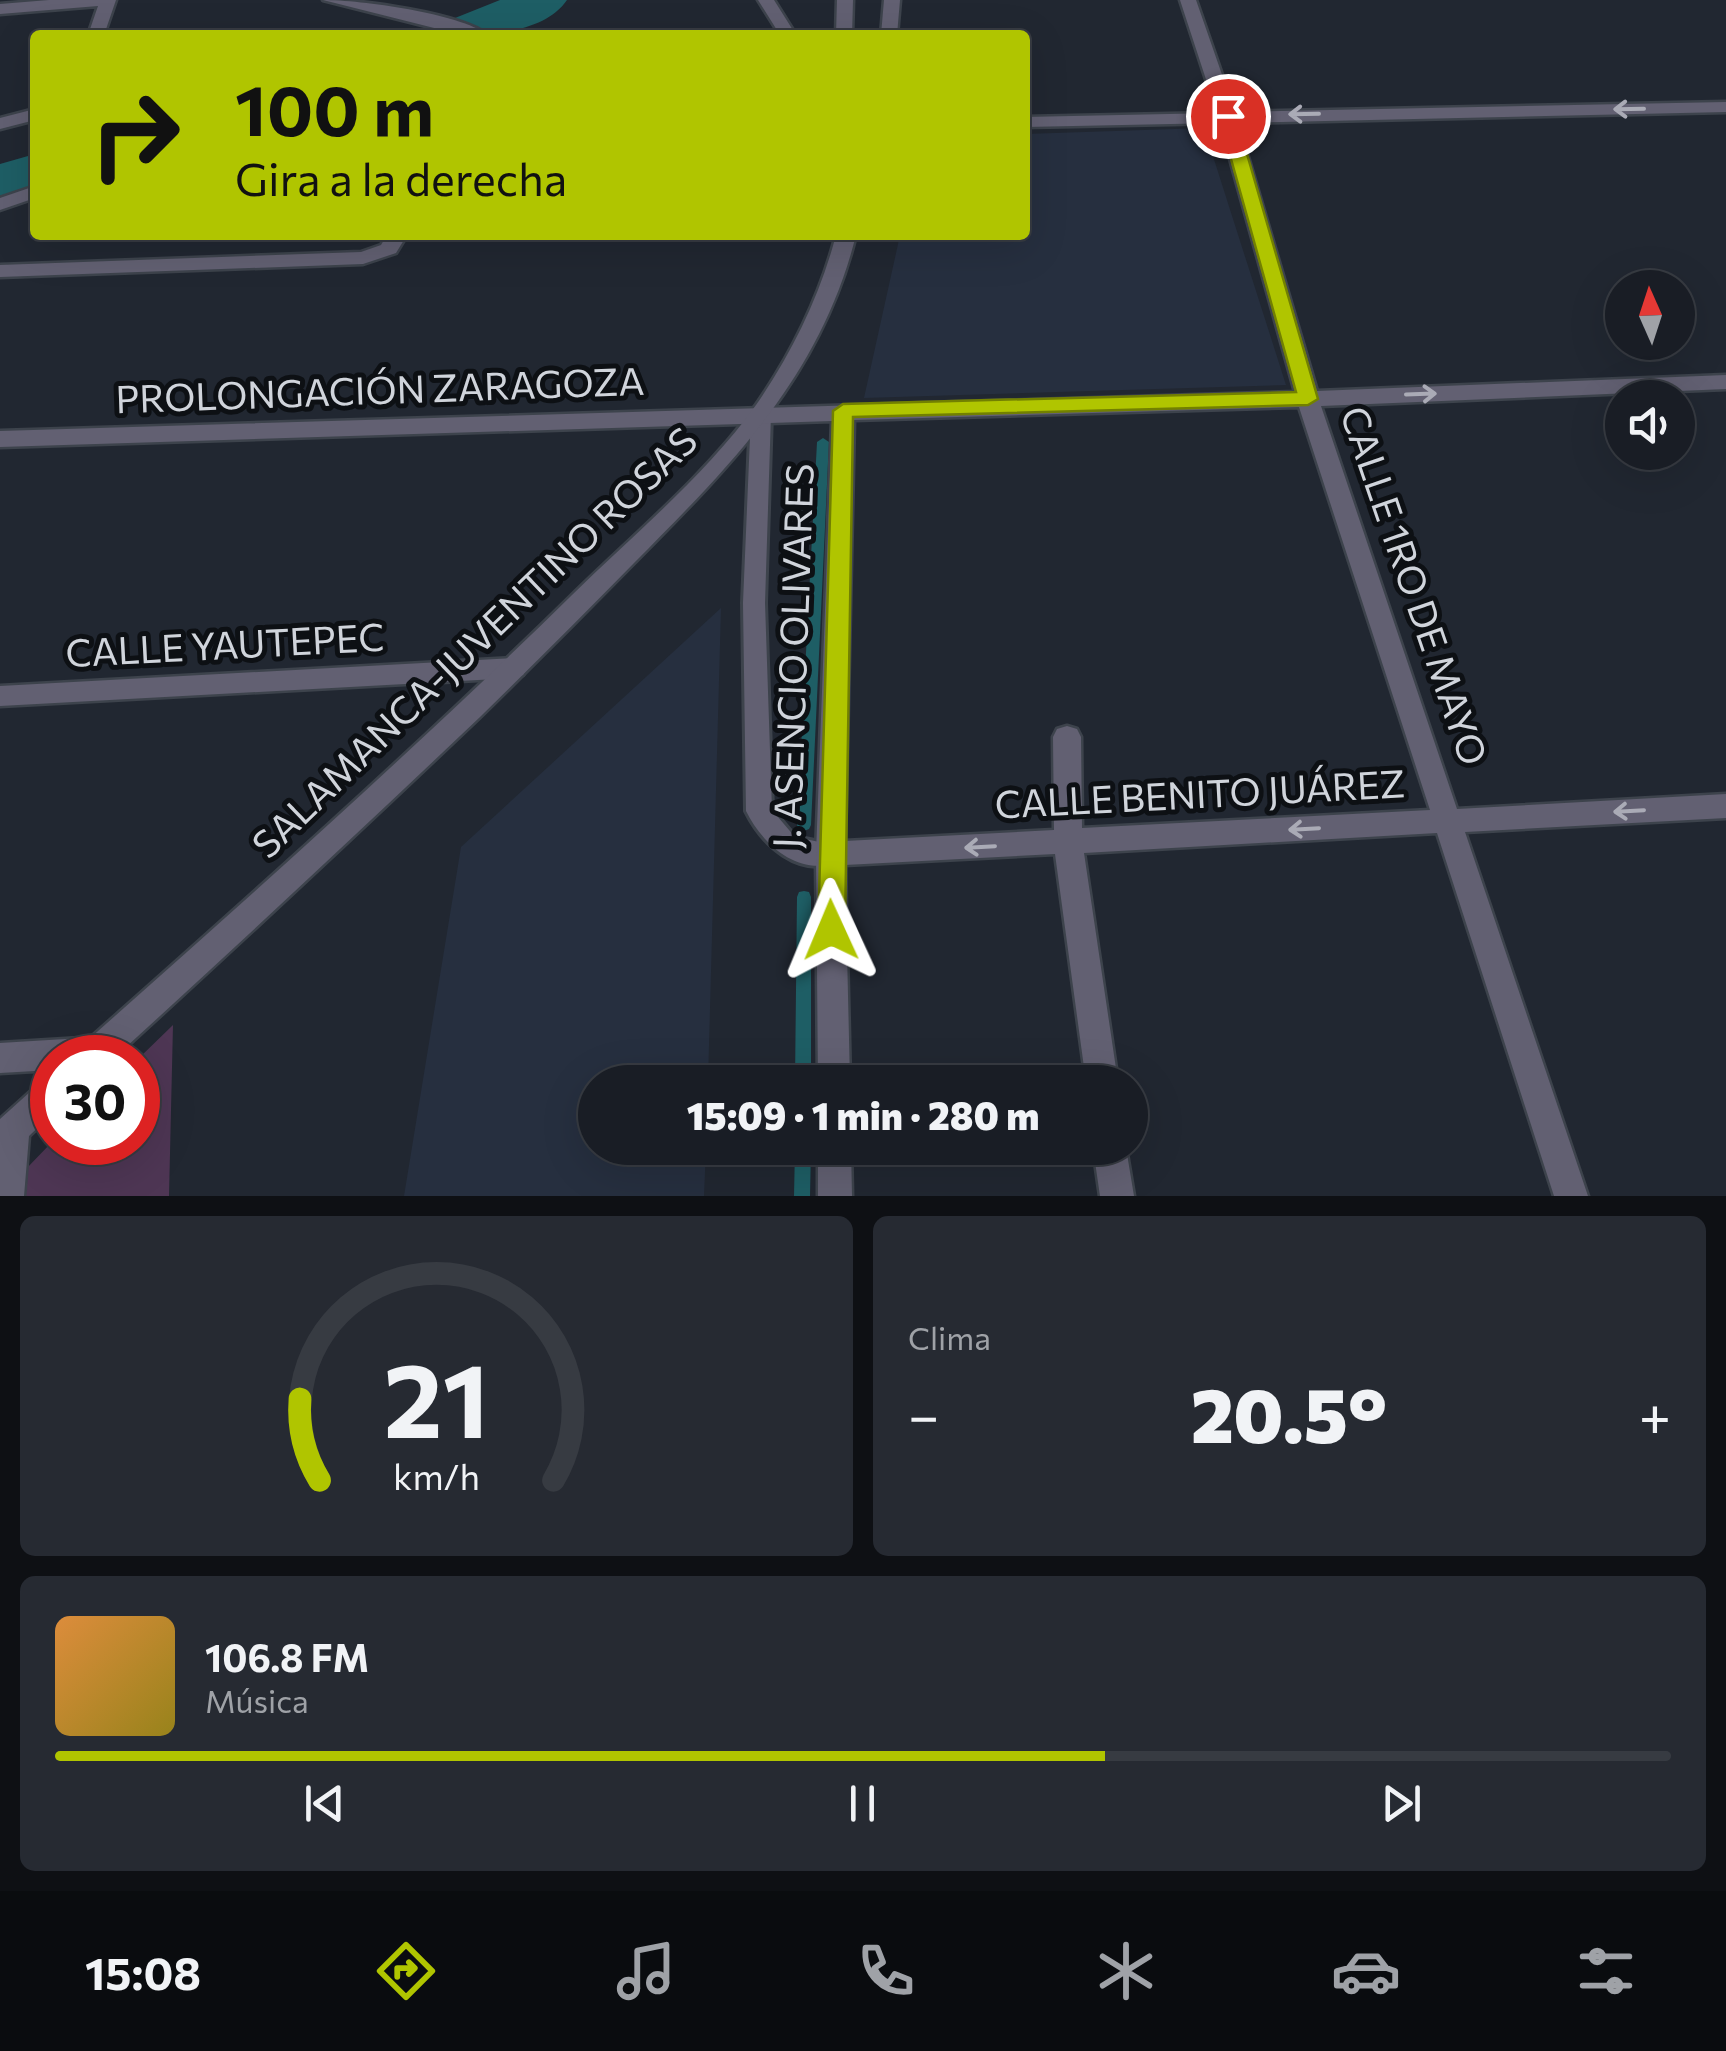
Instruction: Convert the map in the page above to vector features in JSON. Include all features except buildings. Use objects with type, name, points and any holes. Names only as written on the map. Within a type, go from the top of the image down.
[{"type":"street","points":[[0,9],[108,0],[98,30]]},
{"type":"street","points":[[331,0],[463,30]]},
{"type":"street","points":[[766,0],[785,30]]},
{"type":"street","points":[[844,30],[845,0]]},
{"type":"street","points":[[889,30],[892,0]]},
{"type":"street","name":"CALLE 1RO DE MAYO","points":[[1188,0],[1228,116],[1308,399],[1571,1196]]},
{"type":"street","points":[[1030,122],[1726,108]]},
{"type":"street","points":[[0,113],[30,113]]},
{"type":"street","points":[[0,124],[30,115]]},
{"type":"street","points":[[0,204],[30,194]]},
{"type":"street","points":[[0,271],[363,258],[389,250],[394,240]]},
{"type":"street","name":"SALAMANCA-JUVENTINO ROSAS","points":[[116,1035],[298,872],[688,497],[761,414],[792,367],[834,282],[845,240]]},
{"type":"street","name":"PROLONGACIÓN ZARAGOZA","points":[[0,439],[1308,399],[1726,382]]},
{"type":"street","name":"J. ASENCIO OLIVARES","points":[[834,1065],[830,854],[843,411]]},
{"type":"street","name":"CALLE YAUTEPEC","points":[[0,696],[514,668]]},
{"type":"street","points":[[1067,737],[1068,844],[1100,1065]]},
{"type":"street","name":"CALLE BENITO JUÁREZ","points":[[830,854],[1726,806]]},
{"type":"street","points":[[0,1058],[30,1057]]},
{"type":"street","points":[[8,1196],[6,1134],[30,1113]]},
{"type":"street","points":[[834,1165],[835,1196]]},
{"type":"street","points":[[1112,1165],[1117,1196]]},
{"type":"lane","name":"CALLE BENITO JUÁREZ","points":[[761,414],[754,602],[759,811],[770,833],[786,846],[830,854]]},
{"type":"shaded area","points":[[1204,128],[1286,385],[864,398],[899,240],[1030,240],[1030,134]]},
{"type":"shaded area","points":[[721,608],[708,1065],[578,1065],[578,1165],[705,1165],[704,1196],[404,1196],[461,847]]},
{"type":"shaded area","points":[[173,1025],[169,1196],[0,1196],[30,1165],[160,1165],[160,1038]]},
{"type":"waterway","points":[[470,30],[543,0]]},
{"type":"waterway","points":[[0,182],[30,173]]},
{"type":"waterway","points":[[804,825],[823,442]]},
{"type":"waterway","points":[[803,1065],[804,897]]},
{"type":"waterway","points":[[802,1196],[803,1165]]},
{"type":"route","points":[[831,930],[843,411],[1308,399],[1228,116]]}]
